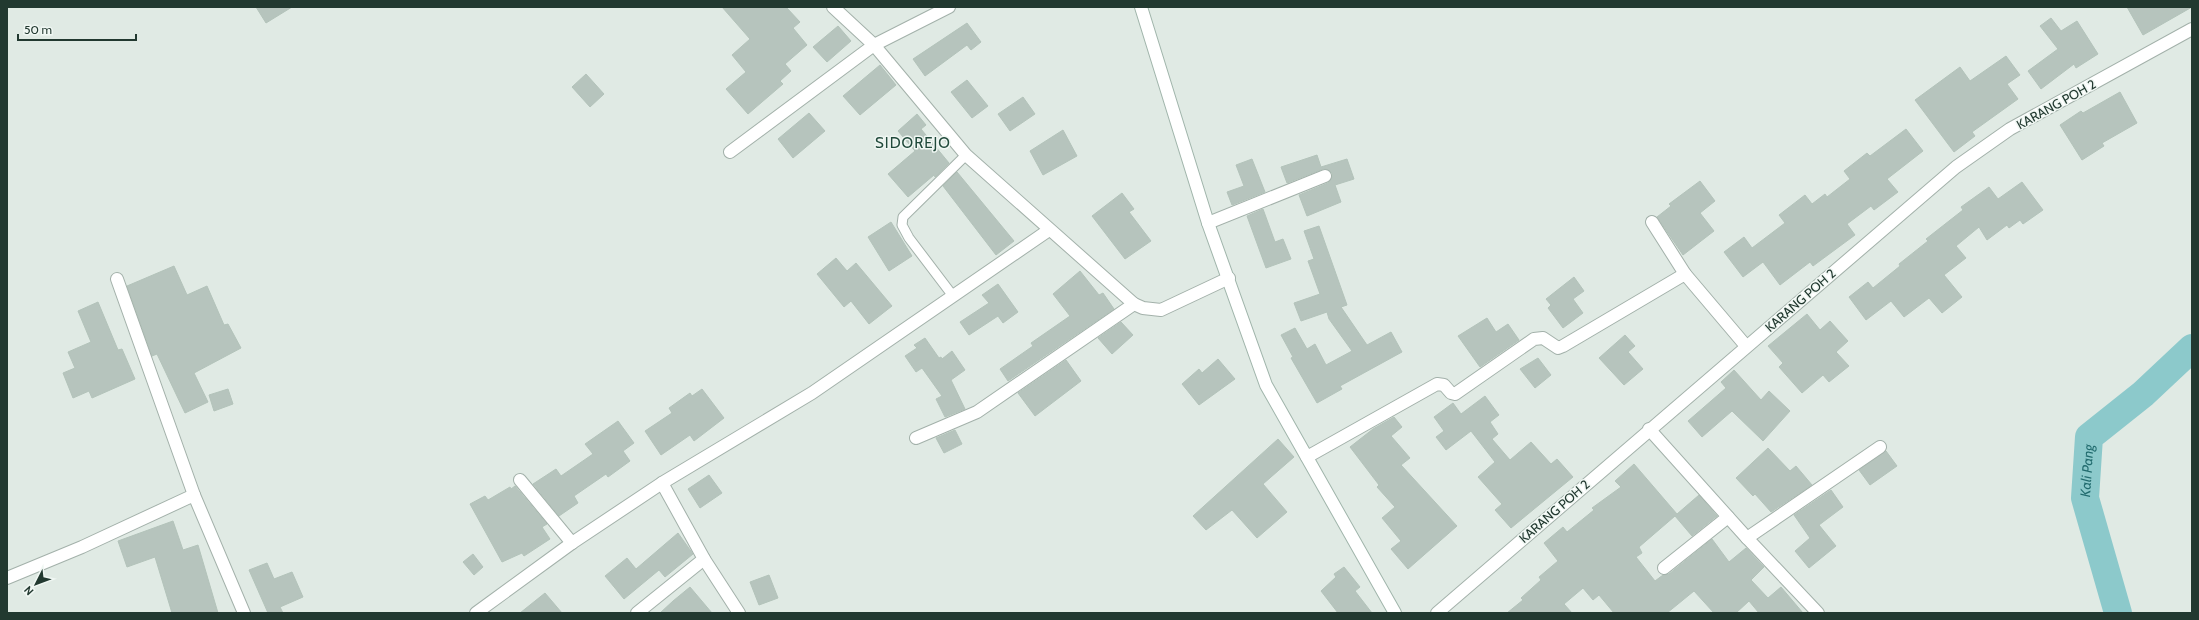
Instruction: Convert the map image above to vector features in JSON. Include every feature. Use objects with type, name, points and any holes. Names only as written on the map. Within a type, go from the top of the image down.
[{"type":"street","points":[[833,7],[874,45],[966,154],[1049,230],[1134,304],[1142,308],[1161,310],[1229,278]]},
{"type":"street","points":[[730,152],[874,45],[949,7]]},
{"type":"street","points":[[1141,7],[1208,223],[1229,278],[1266,385],[1395,613]]},
{"type":"street","name":"KARANG POH 2","points":[[1437,613],[1649,429],[1956,167],[2010,129],[2192,29]]},
{"type":"street","points":[[1208,223],[1325,176]]},
{"type":"street","points":[[1652,222],[1685,274],[1746,346]]},
{"type":"street","points":[[476,613],[572,543],[662,483],[812,393],[1049,230]]},
{"type":"street","points":[[1307,457],[1437,384],[1444,385],[1451,393],[1455,394],[1534,339],[1543,338],[1558,348],[1563,346],[1685,274]]},
{"type":"street","points":[[117,279],[194,495],[244,613]]},
{"type":"street","points":[[916,438],[977,412],[1134,304]]},
{"type":"street","points":[[1649,429],[1747,538],[1818,613]]},
{"type":"street","points":[[1747,538],[1880,447]]},
{"type":"street","points":[[520,480],[572,543]]},
{"type":"street","points":[[662,483],[704,559],[739,613]]},
{"type":"street","points":[[7,578],[82,547],[194,495]]},
{"type":"street","points":[[1664,568],[1728,517]]},
{"type":"street","points":[[637,613],[704,559]]},
{"type":"lane","points":[[953,296],[909,238],[902,225],[903,217],[966,154]]},
{"type":"building","points":[[256,7],[292,7],[266,23]]},
{"type":"building","points":[[722,7],[786,7],[800,22],[793,28],[807,45],[785,64],[791,71],[780,81],[783,84],[748,114],[726,89],[746,72],[732,55],[750,39]]},
{"type":"building","points":[[2127,7],[2192,7],[2143,35]]},
{"type":"building","points":[[2051,18],[2061,31],[2077,21],[2098,54],[2076,68],[2074,64],[2041,89],[2028,71],[2058,49],[2040,26]]},
{"type":"building","points":[[967,23],[981,42],[971,50],[967,45],[925,76],[913,59]]},
{"type":"building","points":[[838,26],[851,41],[827,62],[813,47]]},
{"type":"building","points":[[2006,56],[2020,75],[2007,84],[2018,99],[1972,132],[1975,136],[1954,152],[1915,100],[1960,67],[1970,81]]},
{"type":"building","points":[[880,65],[896,85],[860,115],[843,96]]},
{"type":"building","points":[[586,74],[604,94],[590,107],[572,87]]},
{"type":"building","points":[[967,80],[988,106],[972,118],[951,92]]},
{"type":"building","points":[[2120,92],[2137,123],[2102,143],[2104,146],[2082,160],[2060,125],[2081,111],[2083,113]]},
{"type":"building","points":[[1023,97],[1035,114],[1010,131],[998,114]]},
{"type":"building","points":[[809,113],[825,131],[793,158],[778,139]]},
{"type":"building","points":[[917,114],[926,125],[921,129],[949,163],[935,177],[934,175],[908,197],[888,174],[915,151],[898,131]]},
{"type":"building","points":[[1906,129],[1923,151],[1887,179],[1898,192],[1874,210],[1871,206],[1847,224],[1855,235],[1813,266],[1810,262],[1780,285],[1763,262],[1743,277],[1724,252],[1744,237],[1752,248],[1785,223],[1779,215],[1805,195],[1812,204],[1825,194],[1827,197],[1850,179],[1844,171],[1867,153],[1870,156]]},
{"type":"building","points":[[1063,130],[1077,156],[1043,175],[1030,151]]},
{"type":"building","points":[[1317,155],[1321,167],[1347,159],[1354,179],[1335,185],[1341,202],[1307,216],[1299,195],[1328,183],[1332,177],[1332,173],[1326,169],[1323,169],[1287,183],[1281,167]]},
{"type":"building","points":[[1252,159],[1265,192],[1232,205],[1227,192],[1244,186],[1236,165]]},
{"type":"building","points":[[957,172],[1014,241],[996,255],[943,186]]},
{"type":"building","points":[[1700,181],[1715,201],[1700,213],[1714,231],[1683,255],[1657,217],[1671,206],[1669,204]]},
{"type":"building","points":[[2022,182],[2043,210],[2023,224],[2020,220],[2009,228],[2007,225],[1987,240],[1979,227],[1956,246],[1966,258],[1944,275],[1962,297],[1942,313],[1929,298],[1904,317],[1891,301],[1866,320],[1849,297],[1868,282],[1873,288],[1900,266],[1899,264],[1928,241],[1926,239],[1963,210],[1961,207],[1989,187],[1998,199]]},
{"type":"building","points":[[1122,193],[1134,209],[1129,212],[1151,241],[1125,259],[1092,216]]},
{"type":"building","points":[[1263,209],[1275,242],[1283,239],[1291,259],[1266,268],[1247,216]]},
{"type":"building","points":[[891,222],[912,256],[889,271],[868,237]]},
{"type":"building","points":[[1319,226],[1347,305],[1341,307],[1367,345],[1391,332],[1402,352],[1340,386],[1342,389],[1317,403],[1291,358],[1293,357],[1281,335],[1295,328],[1307,349],[1315,344],[1326,365],[1352,351],[1329,319],[1327,312],[1301,321],[1294,303],[1320,294],[1308,261],[1314,259],[1304,231]]},
{"type":"building","points":[[836,258],[847,271],[856,263],[892,306],[869,324],[851,301],[844,307],[817,274]]},
{"type":"building","points":[[174,266],[187,295],[207,286],[224,325],[228,324],[241,348],[194,373],[208,402],[185,413],[157,354],[152,356],[127,286]]},
{"type":"building","points":[[1080,271],[1099,295],[1103,293],[1114,309],[1008,381],[1000,369],[1033,346],[1031,343],[1070,316],[1053,294]]},
{"type":"building","points":[[1574,277],[1584,291],[1573,299],[1583,313],[1563,328],[1548,308],[1551,305],[1546,299]]},
{"type":"building","points":[[998,284],[1018,312],[1003,323],[998,316],[969,335],[960,322],[989,303],[982,295]]},
{"type":"building","points":[[98,302],[118,350],[122,349],[135,379],[92,398],[89,391],[73,398],[63,373],[75,368],[68,352],[91,342],[78,311]]},
{"type":"building","points":[[1807,314],[1820,330],[1830,321],[1848,341],[1836,352],[1849,366],[1829,382],[1823,375],[1802,393],[1779,367],[1783,363],[1768,346]]},
{"type":"building","points":[[1487,318],[1496,332],[1508,324],[1519,340],[1480,367],[1458,336]]},
{"type":"building","points":[[1121,322],[1133,335],[1112,354],[1098,338]]},
{"type":"building","points":[[1625,335],[1635,346],[1628,352],[1643,369],[1624,385],[1599,358]]},
{"type":"building","points":[[925,338],[939,358],[941,357],[942,359],[952,351],[965,370],[951,380],[965,409],[945,417],[936,399],[942,396],[922,368],[916,372],[905,356],[917,348],[914,345]]},
{"type":"building","points":[[1538,358],[1551,375],[1535,388],[1520,369]]},
{"type":"building","points":[[1218,359],[1235,379],[1199,405],[1182,384],[1199,369],[1202,373]]},
{"type":"building","points":[[1066,360],[1081,381],[1035,416],[1018,393]]},
{"type":"building","points":[[1734,370],[1761,400],[1769,391],[1790,411],[1763,441],[1732,411],[1702,437],[1688,421],[1726,388],[1721,382]]},
{"type":"building","points":[[228,389],[233,404],[214,411],[209,395]]},
{"type":"building","points":[[702,389],[724,418],[694,441],[690,435],[661,455],[645,431],[672,413],[669,408],[690,393],[692,396]]},
{"type":"building","points":[[1485,396],[1499,415],[1490,422],[1498,434],[1492,439],[1510,460],[1531,442],[1551,464],[1557,459],[1573,477],[1511,528],[1495,510],[1502,504],[1478,477],[1495,462],[1471,431],[1446,450],[1436,437],[1444,431],[1434,417],[1453,403],[1461,414]]},
{"type":"building","points":[[1394,417],[1402,427],[1391,436],[1410,458],[1401,465],[1457,526],[1408,569],[1391,549],[1401,541],[1382,518],[1395,507],[1377,487],[1379,485],[1350,447],[1373,429]]},
{"type":"building","points":[[618,421],[634,443],[623,451],[630,461],[608,477],[606,474],[574,496],[578,503],[559,516],[533,484],[556,469],[561,476],[593,454],[585,444]]},
{"type":"building","points":[[955,430],[962,444],[944,453],[936,438]]},
{"type":"building","points":[[1278,439],[1294,457],[1263,484],[1287,512],[1257,538],[1232,510],[1206,530],[1193,516]]},
{"type":"building","points":[[1768,448],[1790,471],[1796,466],[1812,485],[1771,512],[1755,494],[1753,496],[1736,478]]},
{"type":"building","points":[[1886,451],[1897,466],[1870,485],[1859,470]]},
{"type":"building","points":[[1634,464],[1677,514],[1699,495],[1717,516],[1692,536],[1675,516],[1639,547],[1642,553],[1636,557],[1655,581],[1663,575],[1669,574],[1712,539],[1729,562],[1746,548],[1764,567],[1751,580],[1768,598],[1781,587],[1803,613],[1759,613],[1749,601],[1736,613],[1714,613],[1694,591],[1667,613],[1614,613],[1599,595],[1593,600],[1583,588],[1564,604],[1572,613],[1507,613],[1523,600],[1521,598],[1541,580],[1539,577],[1558,561],[1544,543],[1563,527],[1567,532],[1594,510],[1592,508],[1621,487],[1615,481]]},
{"type":"building","points":[[709,475],[722,493],[700,508],[688,489]]},
{"type":"building","points":[[515,486],[547,524],[542,527],[550,539],[524,556],[522,553],[502,562],[470,504],[485,496],[488,500],[510,487],[511,489]]},
{"type":"building","points":[[1831,490],[1843,507],[1819,525],[1836,546],[1809,568],[1795,551],[1810,538],[1794,515]]},
{"type":"building","points":[[173,521],[183,550],[198,545],[218,613],[172,613],[155,557],[127,567],[118,541]]},
{"type":"building","points":[[678,533],[693,554],[665,577],[659,570],[624,599],[605,576],[627,558],[636,569]]},
{"type":"building","points":[[473,554],[483,567],[474,575],[463,562]]},
{"type":"building","points":[[267,563],[274,579],[292,572],[303,597],[280,607],[283,613],[268,613],[249,570]]},
{"type":"building","points":[[1344,567],[1360,587],[1355,591],[1372,613],[1338,613],[1321,591],[1336,577],[1334,574]]},
{"type":"building","points":[[769,575],[778,598],[759,605],[750,582]]},
{"type":"building","points":[[690,587],[712,613],[660,613],[673,601]]},
{"type":"building","points":[[545,593],[562,613],[520,613]]},
{"type":"waterway","name":"Kali Pang","points":[[2118,613],[2085,498],[2089,437],[2143,394],[2192,348]]},
{"type":"district","name":"SIDOREJO","points":[[913,143]]}]
